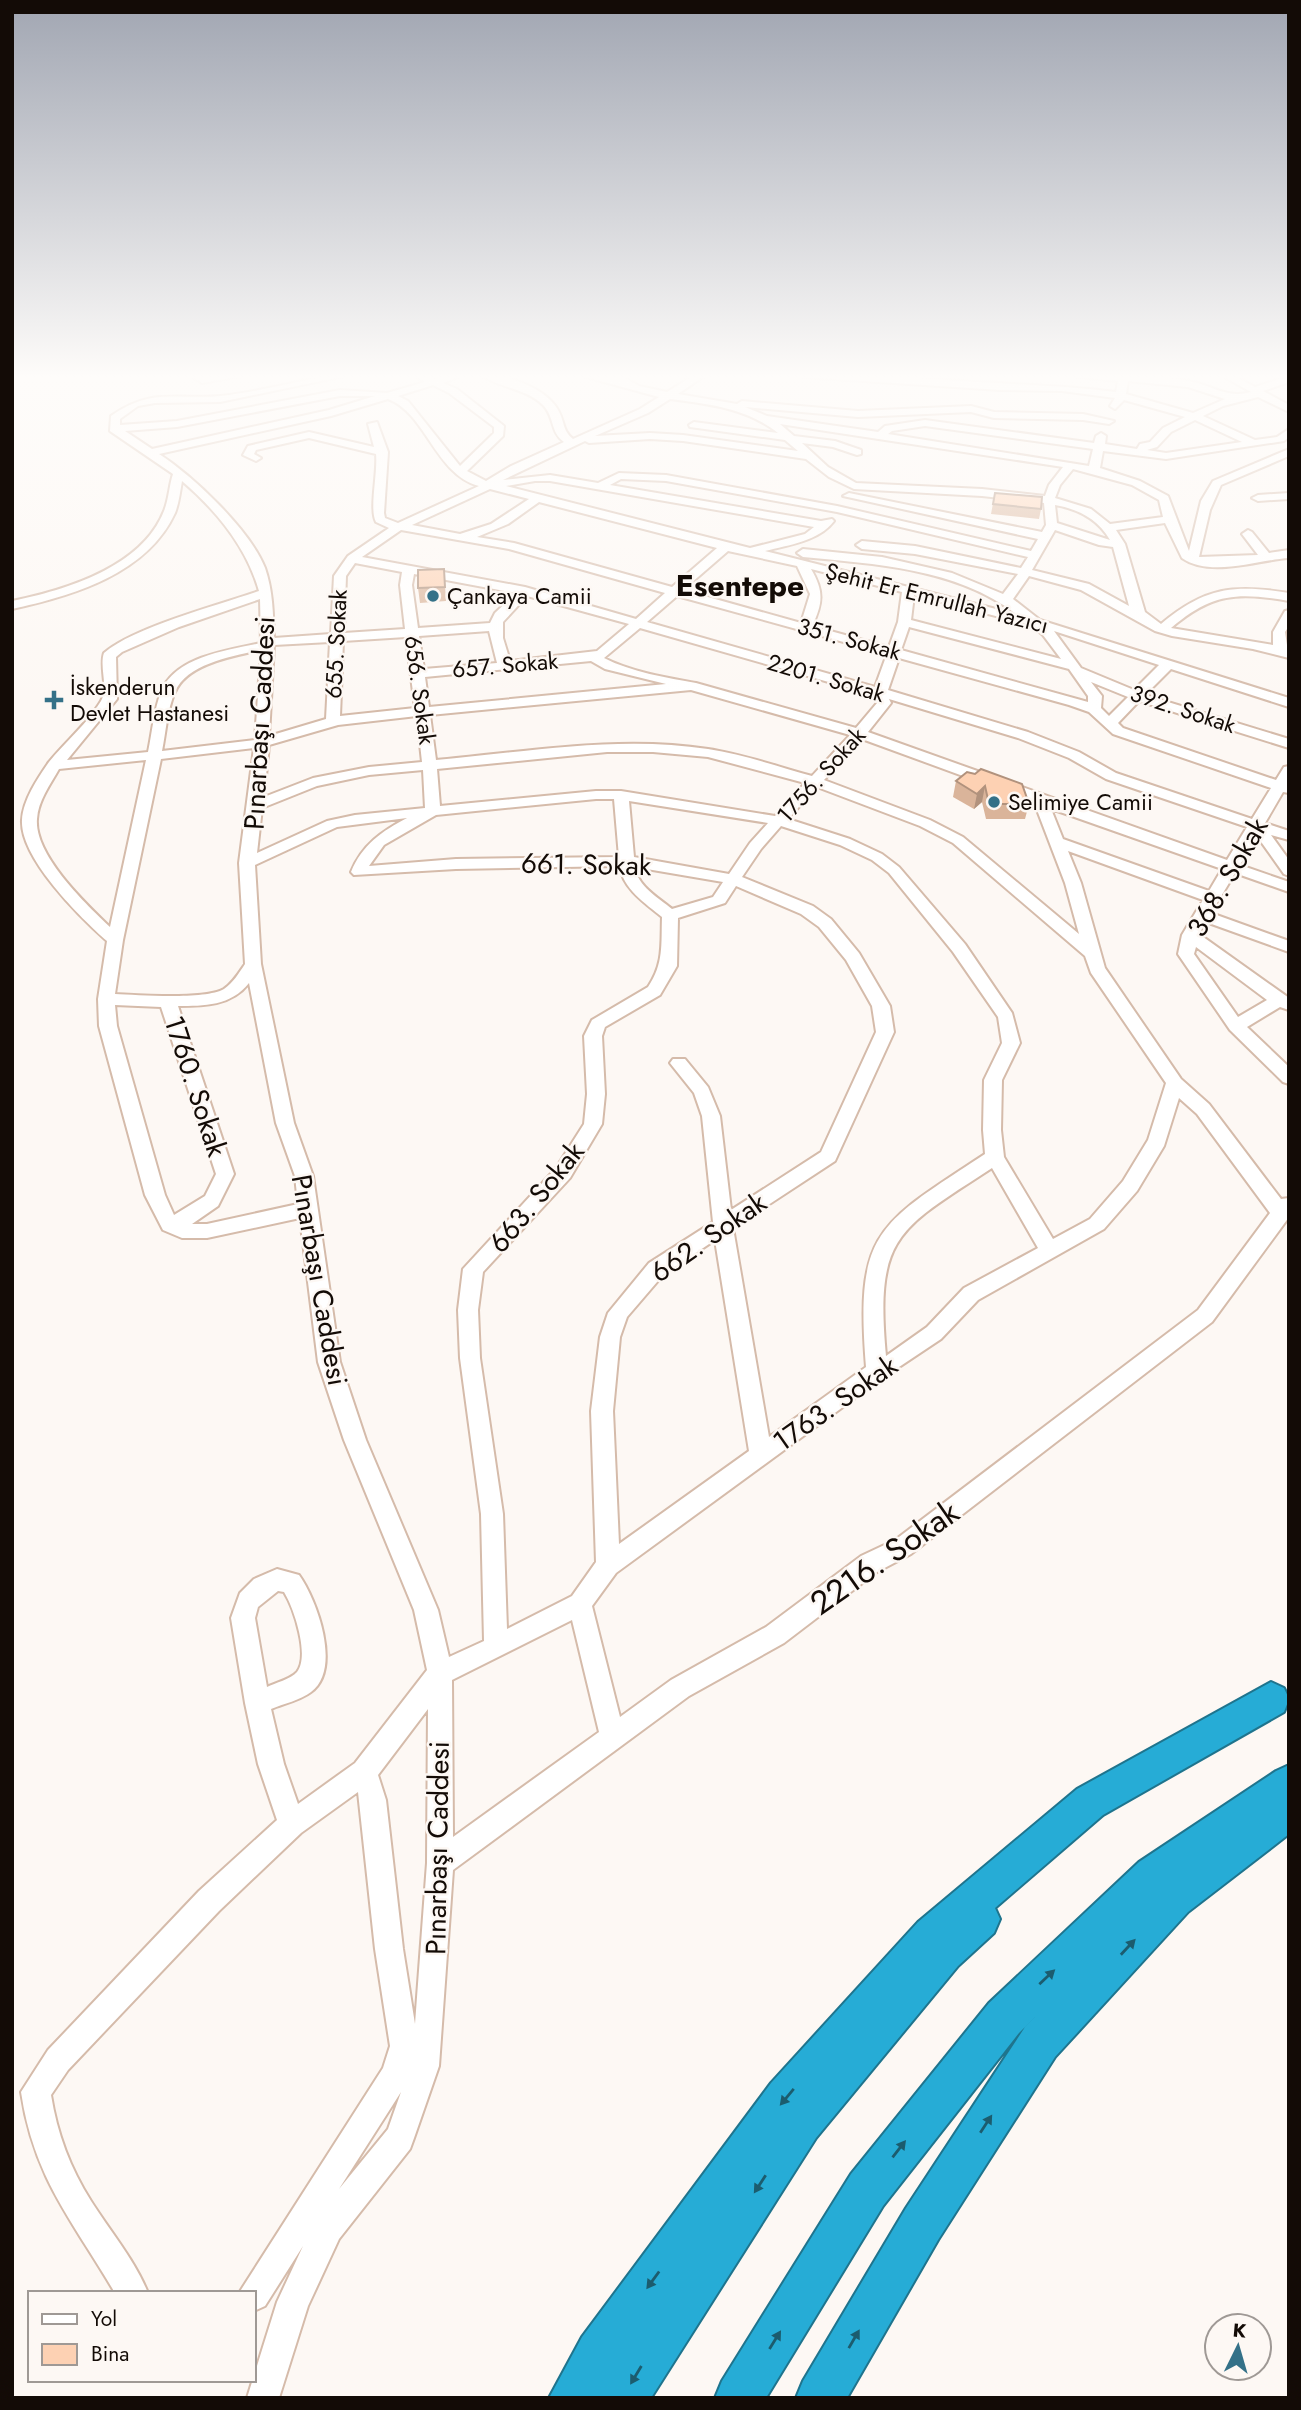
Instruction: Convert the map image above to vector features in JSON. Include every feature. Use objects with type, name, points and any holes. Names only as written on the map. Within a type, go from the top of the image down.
[{"type":"highway","points":[[573,2398],[599,2354],[786,2098],[932,1936],[1090,1802],[1280,1696]]},
{"type":"highway","points":[[623,2398],[800,2123],[944,1952],[1099,1812],[1280,1696]]},
{"type":"highway","points":[[739,2398],[867,2190],[1004,2018],[1153,1877],[1289,1784]]},
{"type":"highway","points":[[820,2398],[922,2224],[1040,2042],[1174,1898],[1289,1811]]},
{"type":"street","points":[[12,605],[83,585],[136,554],[151,540],[170,510],[175,486]]},
{"type":"street","name":"Pınarbaşı Caddesi","points":[[194,486],[239,536],[258,566],[266,593],[268,643],[262,743],[247,863],[253,964],[285,1123],[304,1176],[329,1362],[355,1440],[426,1610],[440,1673],[440,1863],[425,2066],[399,2138],[328,2228],[293,2302],[263,2398]]},
{"type":"street","points":[[382,486],[378,513],[380,520],[396,528]]},
{"type":"street","name":"655. Sokak","points":[[332,721],[340,576],[352,559],[396,528],[487,486]]},
{"type":"street","name":"Şehit Er Emrullah Yazıcı","points":[[497,486],[726,547],[1036,622],[1164,646],[1289,703]]},
{"type":"street","points":[[601,486],[825,525]]},
{"type":"street","points":[[713,486],[837,509],[1034,555]]},
{"type":"street","points":[[847,486],[852,491],[1043,536]]},
{"type":"street","points":[[1005,599],[1014,591],[1043,536],[1052,525],[1048,500],[1053,486]]},
{"type":"street","points":[[1142,486],[1164,498],[1170,520],[1186,555],[1193,559],[1203,562],[1289,554]]},
{"type":"street","points":[[1193,559],[1203,511],[1214,486]]},
{"type":"street","points":[[749,551],[809,536],[825,525],[852,491],[961,490],[1048,500],[1087,511],[1107,528],[1119,544],[1131,583],[1131,598],[1142,618],[1164,646],[1286,653],[1284,633],[1289,614]]},
{"type":"street","points":[[458,537],[480,534],[511,518],[539,496]]},
{"type":"street","points":[[1258,498],[1289,496]]},
{"type":"street","points":[[1107,528],[1170,520]]},
{"type":"street","points":[[1052,525],[1103,543],[1119,544]]},
{"type":"street","name":"351. Sokak","points":[[396,528],[510,546],[806,626],[1094,709],[1118,731],[1284,787]]},
{"type":"street","points":[[1248,534],[1266,557]]},
{"type":"street","points":[[862,545],[915,550],[1084,587],[1100,598],[1142,618]]},
{"type":"street","points":[[593,657],[602,654],[726,547]]},
{"type":"street","points":[[769,547],[842,559],[882,561],[948,576],[1005,599],[1048,632],[1095,696],[1094,709]]},
{"type":"street","name":"2201. Sokak","points":[[352,559],[526,592],[638,622],[1023,735],[1074,755],[1111,776],[1289,836]]},
{"type":"street","points":[[801,563],[814,585],[818,601],[806,626]]},
{"type":"street","name":"656. Sokak","points":[[409,569],[405,579],[430,766],[433,811]]},
{"type":"street","name":"1756. Sokak","points":[[670,915],[719,900],[755,846],[884,703],[880,693],[904,622],[908,591]]},
{"type":"street","points":[[504,664],[494,627],[499,614],[526,592]]},
{"type":"street","points":[[1109,724],[1136,696],[1186,609],[1218,592],[1258,592],[1289,597]]},
{"type":"street","points":[[115,940],[94,923],[35,848],[29,823],[34,798],[54,766],[110,699],[109,656],[117,649],[175,624],[266,593]]},
{"type":"street","name":"392. Sokak","points":[[904,622],[1077,669],[1136,696],[1289,744]]},
{"type":"street","points":[[308,1209],[207,1231],[182,1231],[170,1225],[155,1195],[114,1057],[106,999],[152,754],[168,691],[174,680],[194,667],[268,643],[494,627]]},
{"type":"street","name":"657. Sokak","points":[[417,674],[593,657],[610,666],[859,733],[1289,887]]},
{"type":"street","points":[[54,766],[91,759],[262,743],[332,721],[422,710],[691,686]]},
{"type":"street","points":[[256,806],[313,782],[369,771],[607,748],[653,748],[709,753],[814,781],[914,818],[958,840],[1092,954]]},
{"type":"street","name":"368. Sokak","points":[[1289,770],[1284,787],[1190,935],[1186,954],[1236,1026],[1289,1078]]},
{"type":"street","points":[[247,863],[332,824],[355,819],[596,795],[621,795],[780,821],[845,842],[877,857],[894,870],[959,948],[1006,1017],[1011,1043],[993,1080],[992,1130],[995,1157],[1049,1250]]},
{"type":"street","points":[[621,795],[628,873],[642,893],[670,915]]},
{"type":"street","points":[[1040,800],[1073,884],[1097,969],[1175,1083],[1203,1109],[1285,1208]]},
{"type":"street","name":"661. Sokak","points":[[433,811],[382,838],[363,858],[359,872],[456,864],[628,860],[733,879],[807,910],[825,923],[853,957],[866,979],[881,1006],[884,1024]]},
{"type":"street","points":[[1257,826],[1289,871]]},
{"type":"street","points":[[1056,842],[1213,898]]},
{"type":"street","name":"663. Sokak","points":[[496,1648],[492,1514],[478,1426],[469,1334],[468,1310],[473,1269],[495,1249],[563,1173],[587,1135],[593,1124],[596,1094],[593,1035],[598,1024],[654,991],[660,982],[669,966],[670,915]]},
{"type":"street","points":[[1203,915],[1289,947]]},
{"type":"street","points":[[1190,935],[1284,1002],[1236,1026]]},
{"type":"street","points":[[106,999],[168,1001],[226,995],[239,985],[253,964]]},
{"type":"street","name":"1760. Sokak","points":[[168,1001],[225,1174],[220,1192],[204,1209],[170,1225]]},
{"type":"street","name":"662. Sokak","points":[[608,1565],[601,1411],[610,1337],[618,1312],[656,1269],[828,1156],[885,1032],[884,1024]]},
{"type":"street","points":[[679,1063],[702,1091],[711,1116],[723,1226],[761,1455]]},
{"type":"street","name":"1763. Sokak","points":[[440,1673],[496,1648],[580,1604],[608,1565],[934,1333],[971,1294],[1097,1224],[1130,1186],[1157,1141],[1175,1083]]},
{"type":"street","points":[[877,1371],[873,1300],[877,1267],[885,1242],[904,1219],[995,1157]]},
{"type":"street","name":"2216. Sokak","points":[[440,1863],[680,1688],[775,1635],[869,1564],[903,1547],[1205,1315],[1285,1208]]},
{"type":"street","points":[[257,1703],[304,1683],[313,1667],[312,1633],[300,1596],[291,1583],[277,1580],[262,1587],[248,1601],[243,1618],[257,1703],[271,1763],[292,1824]]},
{"type":"street","points":[[580,1604],[613,1739]]},
{"type":"street","points":[[131,2291],[116,2263],[65,2187],[39,2122],[36,2092],[58,2060],[209,1901],[292,1824],[365,1772],[440,1673]]},
{"type":"street","points":[[256,2292],[395,2075],[404,2046],[389,1949],[373,1800],[365,1772]]},
{"type":"building","points":[[995,493],[1042,497],[1041,509],[993,504]]},
{"type":"building","points":[[444,569],[445,587],[418,588],[418,570]]},
{"type":"building","points":[[981,769],[1022,784],[1029,804],[989,804],[985,786],[977,794],[956,781],[967,772],[975,774]]},
{"type":"place","name":"Çankaya Camii","points":[[433,596]]},
{"type":"place","name":"İskenderun Devlet Hastanesi","points":[[54,700]]},
{"type":"place","name":"Selimiye Camii","points":[[994,802]]},
{"type":"district","name":"Esentepe","points":[[740,586]]}]
